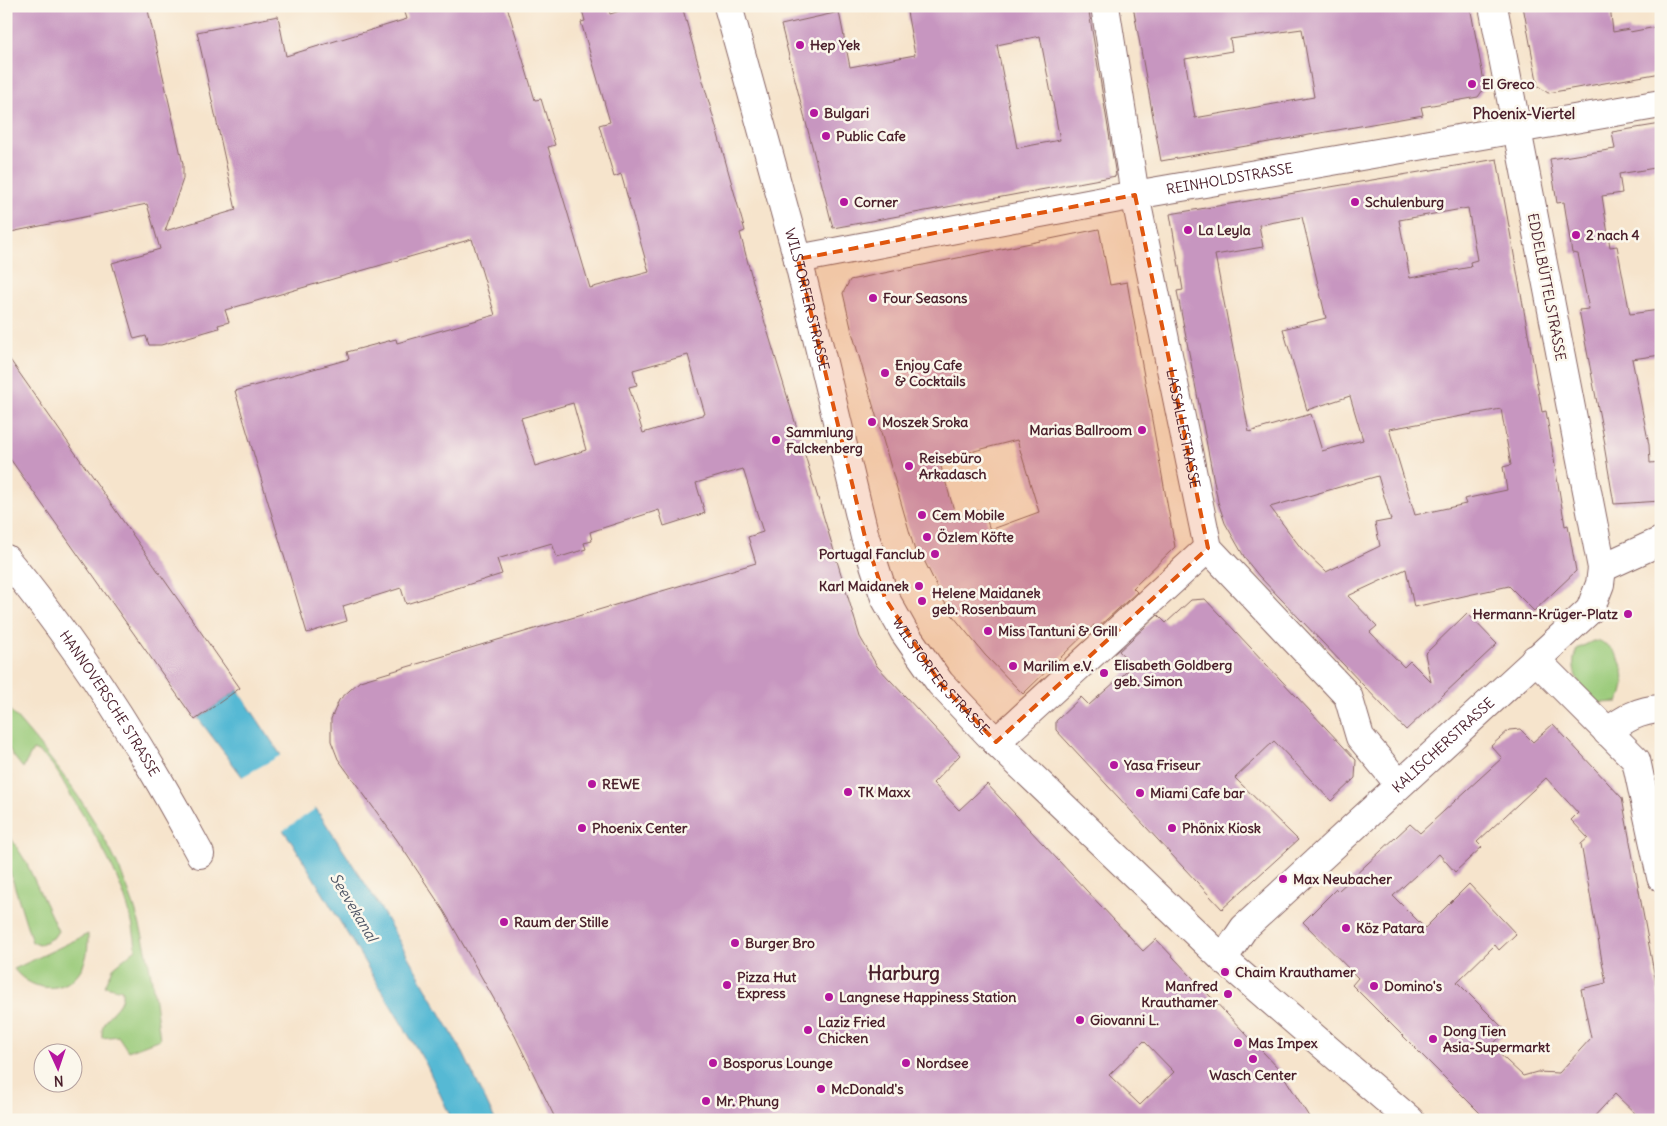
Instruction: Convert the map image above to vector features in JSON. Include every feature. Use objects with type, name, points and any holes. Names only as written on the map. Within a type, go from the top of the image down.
[{"type":"street","name":"WILSTORFER STRASSE","points":[[728,6],[798,259],[863,528],[885,598],[904,632],[940,682],[996,742],[1223,959],[1410,1120]]},
{"type":"street","name":"LASSALLESTRASSE","points":[[1105,6],[1135,195],[1208,548]]},
{"type":"street","name":"EDDELBÜTTELSTRASSE","points":[[1493,6],[1602,568]]},
{"type":"street","name":"REINHOLDSTRASSE","points":[[798,259],[1135,195],[1661,104]]},
{"type":"street","points":[[1602,568],[1661,541]]},
{"type":"street","points":[[996,742],[1208,548],[1348,696],[1360,736],[1400,784]]},
{"type":"street","name":"HANNOVERSCHE STRASSE","points":[[6,559],[66,634],[103,688],[200,854]]},
{"type":"street","name":"KALISCHERSTRASSE","points":[[1223,959],[1244,928],[1590,610],[1600,584],[1602,568]]},
{"type":"street","points":[[1535,659],[1636,760],[1661,877]]},
{"type":"street","points":[[1607,732],[1626,717],[1644,710],[1661,709]]},
{"type":"highlighted area","points":[[1135,195],[1208,548],[996,742],[940,683],[885,598],[865,537],[798,259]]},
{"type":"green space","points":[[1593,641],[1602,643],[1610,648],[1621,664],[1624,684],[1618,702],[1600,703],[1587,693],[1575,673],[1574,657],[1577,649]]},
{"type":"green space","points":[[6,706],[67,780],[85,806],[116,862],[129,891],[143,936],[152,980],[160,1039],[128,1051],[118,1036],[102,1038],[105,1021],[121,1001],[122,996],[122,990],[105,986],[113,968],[136,949],[128,908],[113,869],[103,850],[51,763],[33,750],[23,768],[13,755],[6,739],[9,716],[6,713]]},
{"type":"green space","points":[[6,830],[26,862],[58,931],[54,937],[39,945],[32,942],[6,859]]},
{"type":"green space","points":[[88,934],[85,961],[79,972],[62,985],[52,988],[32,984],[22,978],[14,969]]},
{"type":"water","name":"Seevekanal","points":[[238,690],[374,897],[463,1053],[495,1120],[452,1120],[426,1064],[292,842],[198,718]]},
{"type":"pier","points":[[283,754],[318,807],[281,832],[240,778]]},
{"type":"building","points":[[6,6],[147,6],[183,164],[183,179],[165,231],[236,210],[197,32],[278,16],[286,56],[407,19],[403,6],[507,6],[535,100],[541,99],[555,145],[548,147],[590,288],[649,272],[621,174],[614,177],[599,125],[610,122],[581,22],[585,21],[581,6],[608,6],[610,14],[636,6],[682,6],[745,231],[740,233],[756,293],[860,637],[877,666],[960,755],[933,783],[959,810],[987,784],[1143,951],[1156,939],[1280,1070],[1311,1120],[556,1120],[515,1036],[444,911],[397,840],[338,759],[331,741],[331,719],[339,700],[360,681],[756,563],[748,537],[763,532],[743,469],[696,483],[705,513],[664,526],[659,510],[590,532],[592,541],[584,543],[586,549],[557,558],[552,543],[497,559],[502,574],[406,604],[401,588],[343,606],[347,621],[307,633],[235,391],[349,359],[347,352],[396,339],[397,343],[495,315],[472,239],[225,310],[229,322],[218,325],[219,328],[161,345],[149,345],[146,336],[134,339],[112,263],[160,249],[147,204],[6,233]],"holes":[[[688,355],[705,414],[643,433],[629,387],[637,385],[633,370]],[[573,403],[586,450],[535,466],[521,418]],[[1144,1041],[1174,1072],[1140,1105],[1109,1075]]]},
{"type":"building","points":[[936,6],[1088,6],[1116,176],[833,228],[781,25],[839,12],[850,67],[915,55],[907,12]],"holes":[[[1040,36],[1060,140],[1017,148],[997,45]]]},
{"type":"building","points":[[1133,6],[1470,6],[1485,87],[1478,97],[1421,107],[1423,115],[1161,161]],"holes":[[[1302,29],[1314,97],[1195,118],[1185,59],[1232,51],[1230,39]]]},
{"type":"building","points":[[1523,6],[1610,6],[1613,32],[1629,29],[1630,32],[1661,26],[1661,73],[1548,93],[1538,86]]},
{"type":"building","points":[[1661,124],[1661,167],[1619,174],[1622,193],[1602,196],[1610,247],[1617,246],[1630,314],[1659,310],[1661,324],[1661,355],[1632,359],[1649,445],[1650,463],[1661,462],[1661,501],[1614,504],[1605,444],[1579,310],[1589,309],[1578,254],[1572,253],[1564,202],[1557,203],[1550,159],[1615,149],[1612,132]]},
{"type":"building","points":[[1497,159],[1542,412],[1546,411],[1565,526],[1568,525],[1576,571],[1534,611],[1509,586],[1414,607],[1406,569],[1348,596],[1377,626],[1370,632],[1404,667],[1410,661],[1431,682],[1425,654],[1467,613],[1497,644],[1406,730],[1259,576],[1246,560],[1225,523],[1218,502],[1177,291],[1183,290],[1170,214]],"holes":[[[1468,208],[1477,260],[1470,262],[1471,267],[1410,278],[1399,220]],[[1302,217],[1326,318],[1283,329],[1307,410],[1350,396],[1363,440],[1322,451],[1311,414],[1249,432],[1215,255],[1263,247],[1259,225]],[[1501,409],[1511,465],[1503,467],[1507,490],[1464,499],[1466,504],[1415,515],[1389,429]],[[1378,476],[1391,520],[1375,523],[1380,546],[1326,572],[1301,548],[1270,507]]]},
{"type":"building","points":[[1099,229],[1110,285],[1127,282],[1175,547],[1133,588],[1137,592],[1097,628],[1094,625],[1023,694],[985,655],[949,611],[919,550],[915,551],[852,332],[843,293],[850,280]],"holes":[[[1017,440],[1039,512],[990,530],[983,509],[956,517],[939,460]]]},
{"type":"building","points":[[6,354],[240,688],[195,720],[6,453]]},
{"type":"building","points":[[1205,599],[1356,760],[1355,778],[1331,801],[1274,741],[1235,778],[1298,840],[1222,909],[1056,730],[1056,721],[1081,697],[1089,705],[1133,666],[1119,651],[1158,615],[1166,623],[1191,600]]},
{"type":"building","points":[[1553,724],[1622,798],[1661,1011],[1661,1120],[1642,1120],[1615,1094],[1591,1120],[1487,1120],[1352,985],[1358,978],[1303,922],[1336,889],[1338,891],[1410,824],[1420,833],[1502,758],[1491,746],[1509,730],[1520,729],[1533,742]],"holes":[[[1546,778],[1578,813],[1571,820],[1588,838],[1581,844],[1606,983],[1581,989],[1591,1038],[1559,1073],[1537,1072],[1523,1076],[1491,1046],[1506,1031],[1457,982],[1495,945],[1499,950],[1516,934],[1469,884],[1425,928],[1393,896],[1439,854],[1455,872],[1482,847],[1477,842]]]},
{"type":"place","name":"Hep Yek","points":[[800,45]]},
{"type":"place","name":"El Greco","points":[[1472,84]]},
{"type":"place","name":"Bulgari","points":[[814,113]]},
{"type":"place","name":"Public Cafe","points":[[826,136]]},
{"type":"place","name":"Corner","points":[[844,202]]},
{"type":"place","name":"Schulenburg","points":[[1355,202]]},
{"type":"place","name":"La Leyla","points":[[1188,230]]},
{"type":"place","name":"2 nach 4","points":[[1576,235]]},
{"type":"place","name":"Four Seasons","points":[[873,298]]},
{"type":"place","name":"Enjoy Cafe & Cocktails","points":[[885,373]]},
{"type":"place","name":"Moszek Sroka","points":[[872,422]]},
{"type":"place","name":"Marias Ballroom","points":[[1142,430]]},
{"type":"place","name":"Sammlung Falckenberg","points":[[776,440]]},
{"type":"place","name":"Reisebüro Arkadasch","points":[[909,466]]},
{"type":"place","name":"Cem Mobile","points":[[922,515]]},
{"type":"place","name":"Özlem Köfte","points":[[927,537]]},
{"type":"place","name":"Portugal Fanclub","points":[[935,554]]},
{"type":"place","name":"Karl Maidanek","points":[[919,586]]},
{"type":"place","name":"Helene Maidanek geb. Rosenbaum","points":[[922,601]]},
{"type":"place","name":"Hermann-Krüger-Platz","points":[[1628,614]]},
{"type":"place","name":"Miss Tantuni & Grill","points":[[988,631]]},
{"type":"place","name":"Marilim e.V.","points":[[1013,666]]},
{"type":"place","name":"Elisabeth Goldberg geb. Simon","points":[[1104,673]]},
{"type":"place","name":"Yasa Friseur","points":[[1114,765]]},
{"type":"place","name":"REWE","points":[[592,784]]},
{"type":"place","name":"TK Maxx","points":[[848,792]]},
{"type":"place","name":"Miami Cafe bar","points":[[1140,793]]},
{"type":"place","name":"Phoenix Center","points":[[582,828]]},
{"type":"place","name":"Phönix Kiosk","points":[[1172,828]]},
{"type":"place","name":"Max Neubacher","points":[[1283,879]]},
{"type":"place","name":"Raum der Stille","points":[[504,922]]},
{"type":"place","name":"Köz Patara","points":[[1346,928]]},
{"type":"place","name":"Burger Bro","points":[[735,943]]},
{"type":"place","name":"Chaim Krauthamer","points":[[1225,972]]},
{"type":"place","name":"Pizza Hut Express","points":[[727,985]]},
{"type":"place","name":"Domino's","points":[[1374,986]]},
{"type":"place","name":"Manfred Krauthamer","points":[[1228,994]]},
{"type":"place","name":"Langnese Happiness Station","points":[[829,997]]},
{"type":"place","name":"Giovanni L.","points":[[1080,1020]]},
{"type":"place","name":"Laziz Fried Chicken","points":[[808,1030]]},
{"type":"place","name":"Dong Tien Asia-Supermarkt","points":[[1433,1039]]},
{"type":"place","name":"Mas Impex","points":[[1238,1043]]},
{"type":"place","name":"Wasch Center","points":[[1253,1059]]},
{"type":"place","name":"Bosporus Lounge","points":[[713,1063]]},
{"type":"place","name":"Nordsee","points":[[906,1063]]},
{"type":"place","name":"McDonald's","points":[[821,1089]]},
{"type":"place","name":"Mr. Phung","points":[[706,1101]]},
{"type":"district","name":"Phoenix-Viertel","points":[[1524,113]]},
{"type":"district","name":"Harburg","points":[[904,973]]}]
